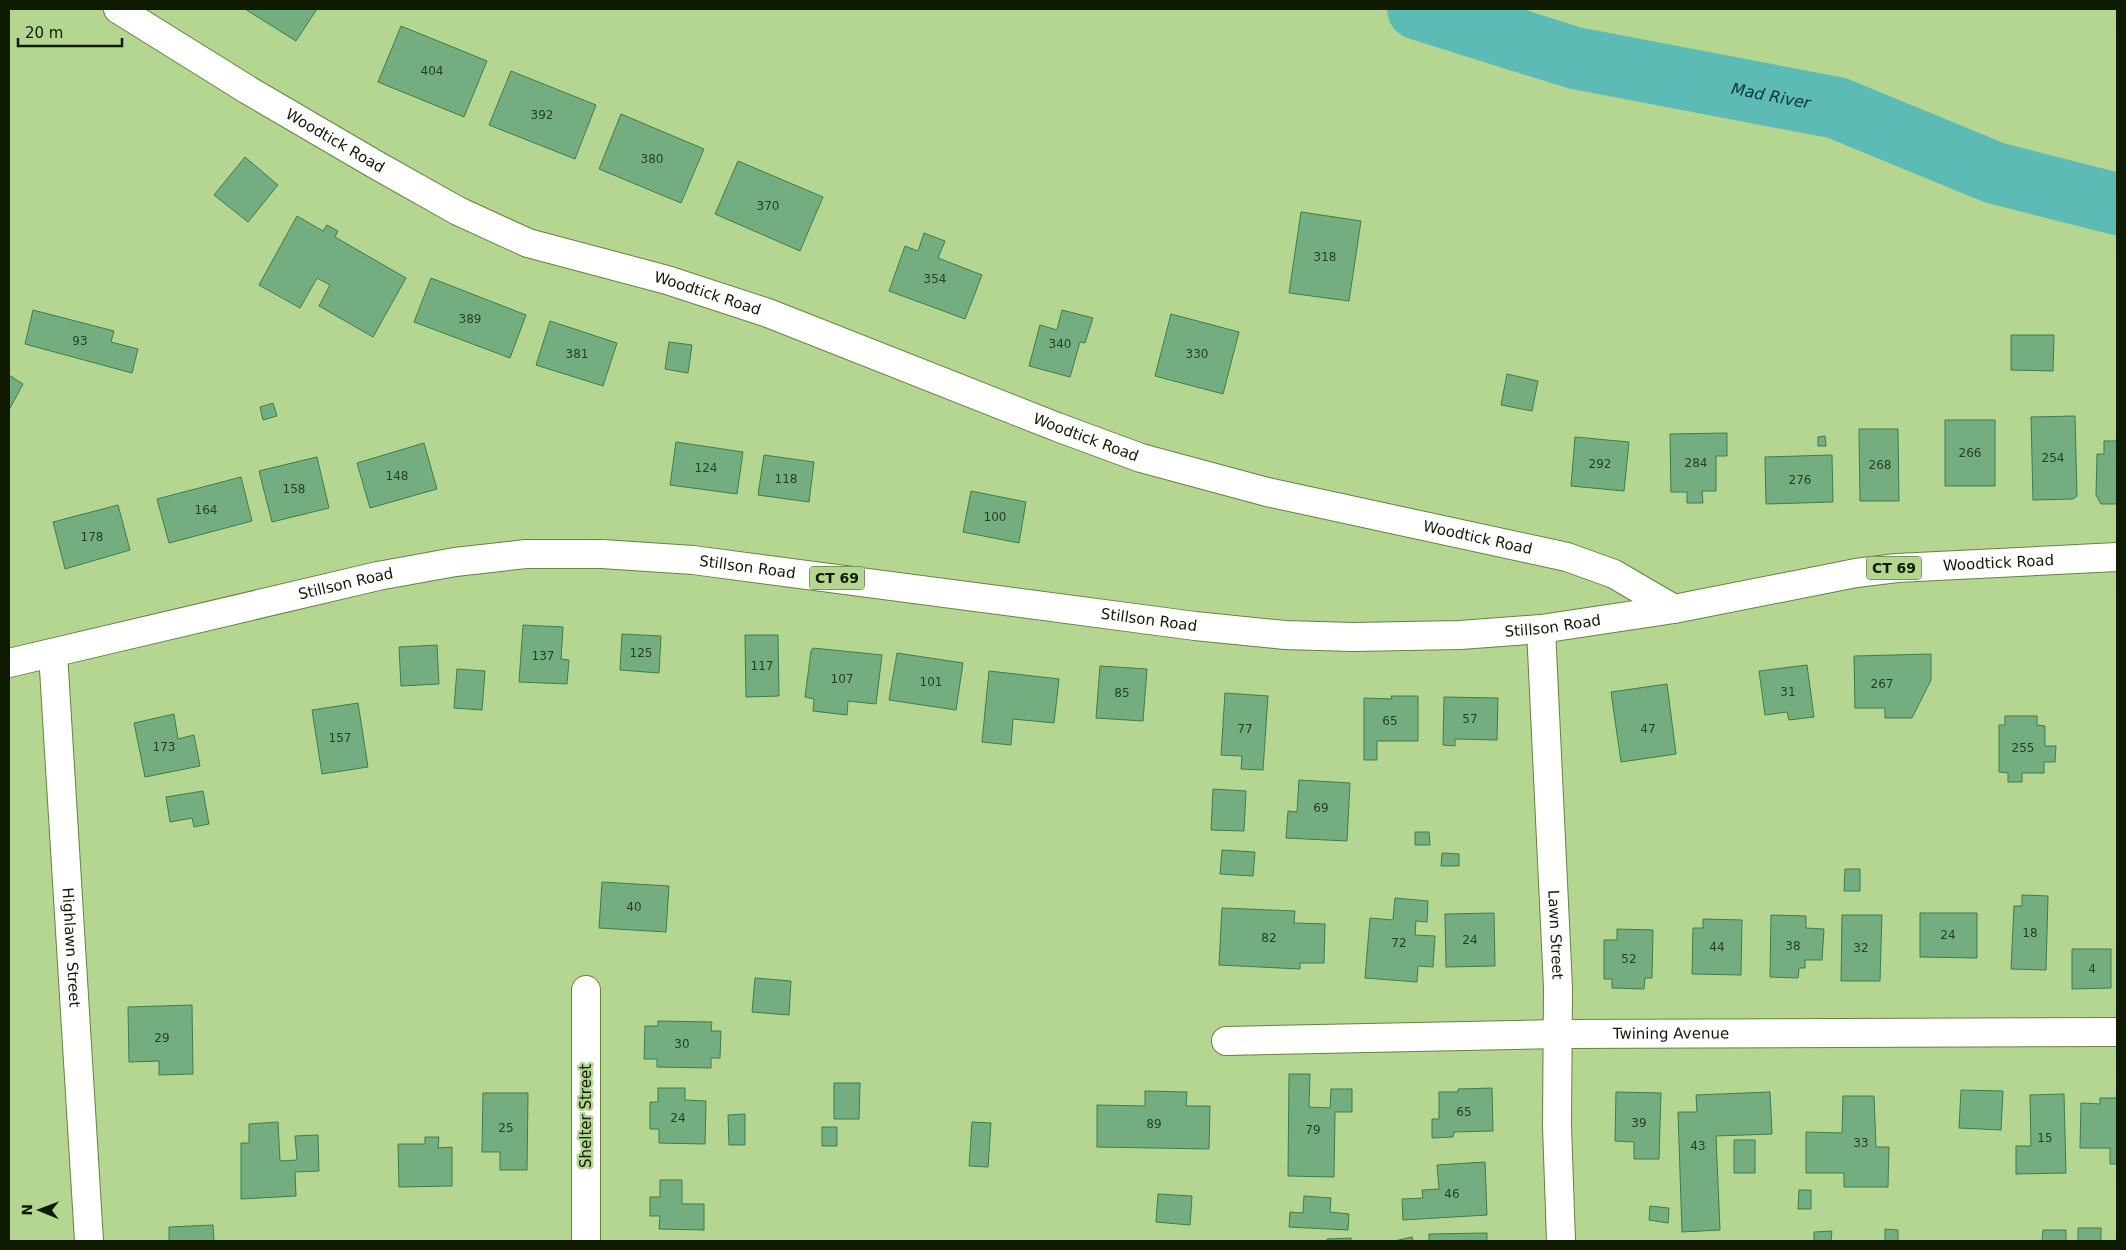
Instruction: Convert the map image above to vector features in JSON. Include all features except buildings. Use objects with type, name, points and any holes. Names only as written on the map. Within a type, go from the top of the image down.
[{"type":"main road","name":"Woodtick Road","points":[[118,9],[248,90],[378,166],[458,211],[521,240],[667,280],[759,310],[846,342],[1057,427],[1141,458],[1267,492],[1567,557],[1614,574],[1674,609],[1856,573],[1897,568],[2117,557]]},
{"type":"main road","name":"Stillson Road","points":[[9,663],[410,570],[490,558],[564,553],[693,560],[1186,624],[1285,635],[1408,637],[1541,629],[1674,609]]},
{"type":"main road","name":"Lawn Street","points":[[1541,629],[1559,1034],[1557,1126],[1561,1241]]},
{"type":"main road","name":"Highlawn Street","points":[[53,653],[89,1241]]},
{"type":"main road","name":"Shelter Street","points":[[586,990],[586,1241]]},
{"type":"main road","name":"Twining Avenue","points":[[1226,1041],[1559,1034],[2117,1032]]},
{"type":"waterway","name":"Mad River","points":[[1418,9],[1575,58],[1837,108],[1995,173],[2117,204]]}]
